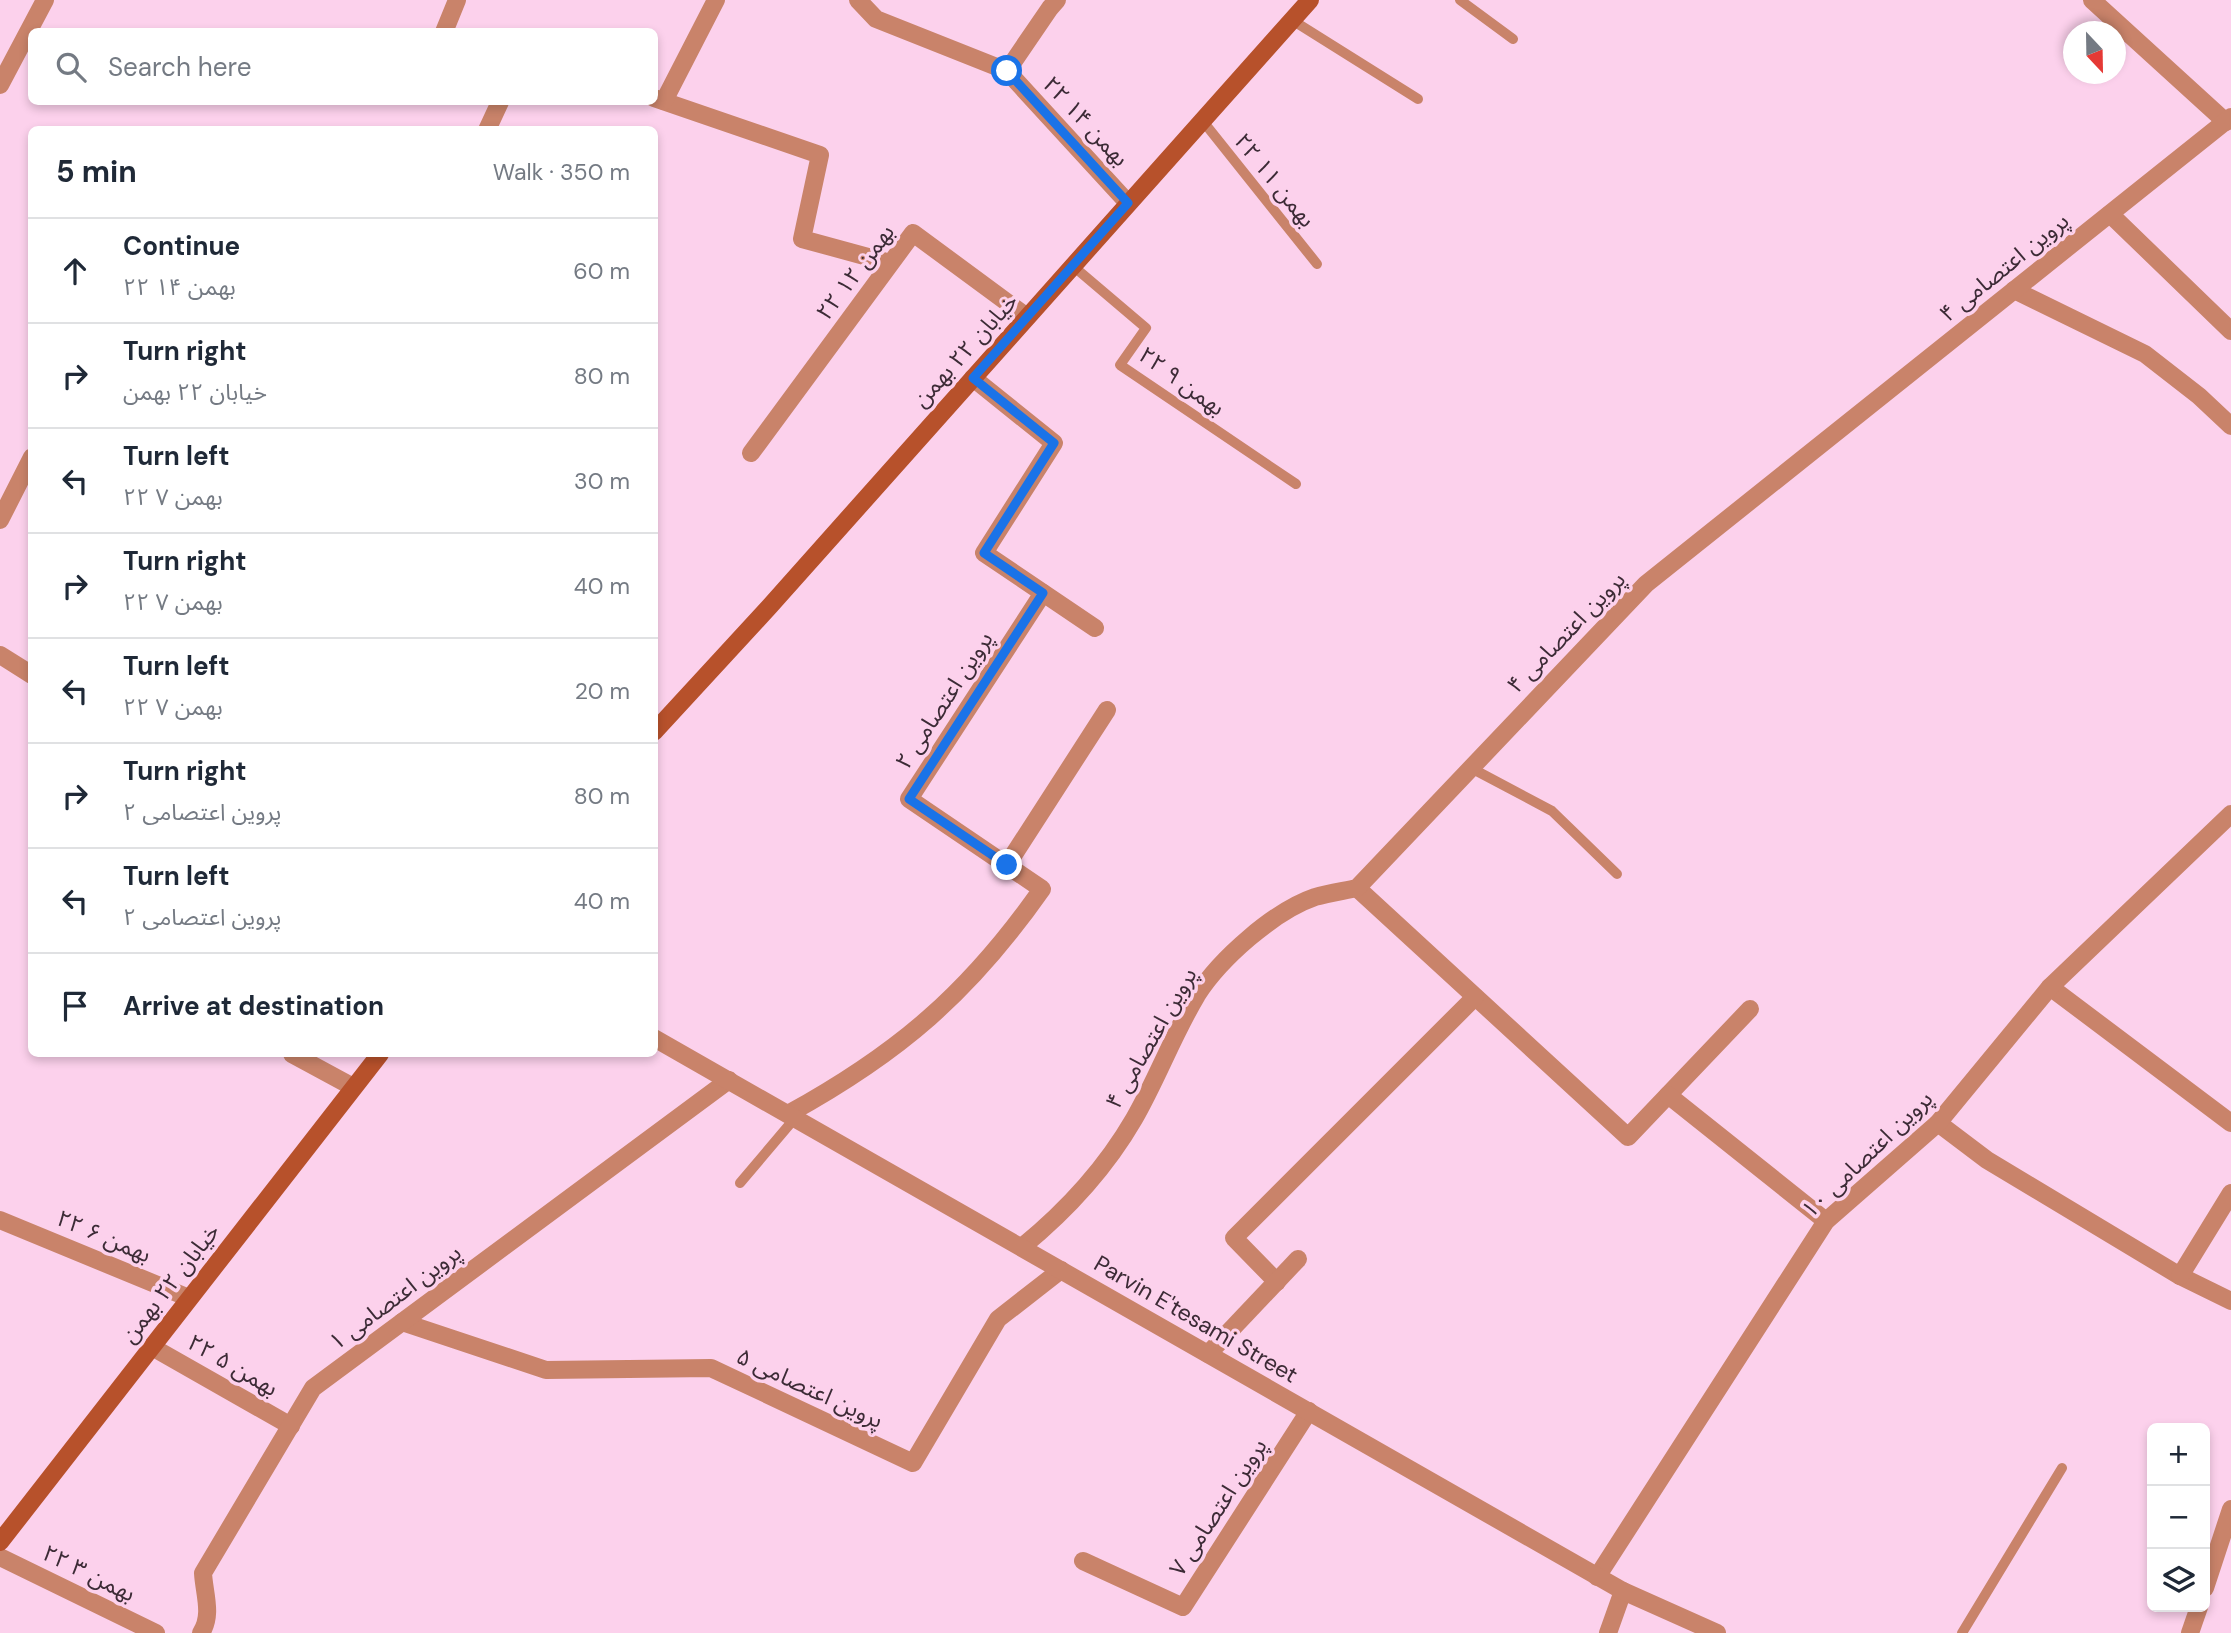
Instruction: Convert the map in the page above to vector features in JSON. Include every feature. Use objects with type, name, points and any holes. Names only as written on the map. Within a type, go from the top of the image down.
[{"type":"main road","name":"خیابان ۲۲ بهمن","points":[[658,728],[1310,0]]},
{"type":"main road","name":"خیابان ۲۲ بهمن","points":[[0,1542],[378,1057]]},
{"type":"street","points":[[30,28],[45,0]]},
{"type":"street","points":[[446,28],[457,0]]},
{"type":"street","points":[[716,0],[659,100],[820,155],[802,239],[890,263]]},
{"type":"street","name":"۲۲ بهمن ۱۴","points":[[858,0],[876,19],[1007,71],[1128,203]]},
{"type":"street","points":[[1007,71],[1057,0]]},
{"type":"street","points":[[2092,0],[2229,119]]},
{"type":"street","points":[[0,85],[28,32]]},
{"type":"street","points":[[489,126],[499,105]]},
{"type":"street","name":"پروین اعتصامی ۴","points":[[1022,1247],[1055,1220],[1098,1172],[1134,1119],[1198,994],[1230,954],[1269,922],[1314,897],[1357,888],[1646,584],[2229,119]]},
{"type":"street","points":[[2110,214],[2231,331]]},
{"type":"street","name":"۲۲ بهمن ۱۲","points":[[751,453],[913,233],[1027,317]]},
{"type":"street","points":[[2014,290],[2145,354],[2199,396],[2231,426]]},
{"type":"street","points":[[973,378],[1054,443],[984,553],[1095,628]]},
{"type":"street","points":[[0,520],[28,465]]},
{"type":"street","name":"پروین اعتصامی ۲","points":[[792,1116],[889,1052],[935,1015],[977,973],[1015,928],[1042,889],[909,799],[1043,593]]},
{"type":"street","points":[[0,655],[28,672]]},
{"type":"street","points":[[1007,865],[1107,710]]},
{"type":"street","name":"پروین اعتصامی ۱۰","points":[[1597,1577],[1826,1221],[1938,1124],[2050,987],[2231,814]]},
{"type":"street","points":[[1357,888],[1628,1137],[1750,1009]]},
{"type":"street","points":[[2050,987],[2231,1123]]},
{"type":"street","points":[[1277,1282],[1234,1238],[1475,997]]},
{"type":"street","name":"Parvin E'tesami Street","points":[[658,1040],[1597,1577],[1717,1633]]},
{"type":"street","points":[[298,1057],[353,1087]]},
{"type":"street","name":"پروین اعتصامی ۱","points":[[201,1633],[209,1610],[203,1573],[313,1388],[729,1080]]},
{"type":"street","points":[[1668,1095],[1826,1221]]},
{"type":"street","points":[[1938,1124],[1987,1160],[2180,1276],[2231,1301]]},
{"type":"street","points":[[2180,1276],[2231,1193]]},
{"type":"street","name":"۲۲ بهمن ۶","points":[[0,1220],[189,1298]]},
{"type":"street","points":[[1208,1354],[1298,1259]]},
{"type":"street","name":"پروین اعتصامی ۵","points":[[402,1322],[546,1370],[712,1368],[913,1463],[998,1319],[1061,1270]]},
{"type":"street","name":"۲۲ بهمن ۵","points":[[152,1347],[291,1426]]},
{"type":"street","name":"پروین اعتصامی ۷","points":[[1083,1561],[1183,1607],[1308,1411]]},
{"type":"street","points":[[2210,1573],[2231,1509]]},
{"type":"street","name":"۲۲ بهمن ۳","points":[[0,1557],[156,1633]]},
{"type":"street","points":[[1608,1633],[1623,1591]]},
{"type":"street","points":[[2190,1633],[2197,1612]]},
{"type":"lane","points":[[1460,0],[1513,39]]},
{"type":"lane","points":[[1292,20],[1418,99]]},
{"type":"lane","name":"۲۲ بهمن ۱۱","points":[[1202,120],[1317,264]]},
{"type":"lane","name":"۲۲ بهمن ۹","points":[[1073,266],[1146,328],[1120,365],[1296,484]]},
{"type":"lane","points":[[1471,768],[1552,811],[1617,874]]},
{"type":"lane","points":[[740,1183],[792,1116]]},
{"type":"lane","points":[[1962,1633],[2062,1468]]},
{"type":"route","points":[[1007,71],[1128,203],[973,378],[1054,443],[984,553],[1043,593],[909,799],[1007,865]]}]
